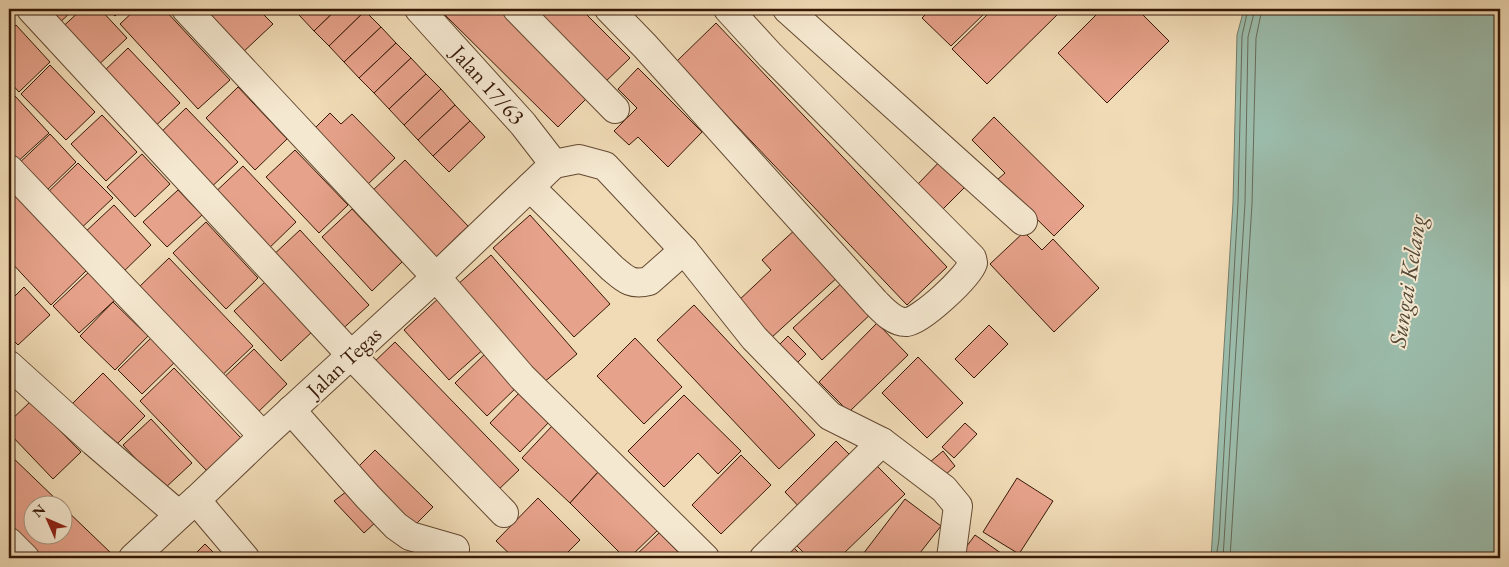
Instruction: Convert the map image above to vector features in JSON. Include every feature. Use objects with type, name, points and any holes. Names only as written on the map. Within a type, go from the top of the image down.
[{"type":"street","points":[[31,9],[351,355],[504,513]]},
{"type":"street","points":[[186,9],[436,277],[522,377],[705,558]]},
{"type":"street","name":"Jalan 17/63","points":[[419,9],[523,124],[554,164]]},
{"type":"street","points":[[517,9],[615,109]]},
{"type":"street","points":[[609,9],[645,46],[875,302],[896,320],[906,322],[917,319],[930,310],[968,274],[973,263],[972,258],[770,55],[728,9]]},
{"type":"street","points":[[787,9],[1024,220]]},
{"type":"street","points":[[554,164],[579,159],[605,166],[684,250],[754,338],[830,416],[882,442],[944,489],[958,506],[951,558]]},
{"type":"street","name":"Jalan Tegas","points":[[133,558],[436,277],[554,164]]},
{"type":"street","points":[[9,169],[263,436]]},
{"type":"street","points":[[530,187],[612,268],[632,283],[649,281],[684,250]]},
{"type":"street","points":[[9,366],[94,442],[187,508],[245,558]]},
{"type":"street","points":[[291,410],[396,526],[410,536],[455,550]]},
{"type":"street","points":[[764,558],[882,442]]},
{"type":"street","points":[[9,542],[25,558]]},
{"type":"water","name":"Sungai Kelang","points":[[1244,9],[1500,9],[1500,558],[1211,558],[1233,203],[1237,35]]},
{"type":"building","points":[[36,9],[74,9],[54,28]]},
{"type":"building","points":[[82,9],[100,9],[127,38],[93,70],[57,32]]},
{"type":"building","points":[[107,9],[123,9],[115,16]]},
{"type":"building","points":[[136,9],[164,9],[230,80],[198,109],[120,24]]},
{"type":"building","points":[[198,9],[258,9],[273,24],[241,54]]},
{"type":"building","points":[[293,9],[306,9],[299,15]]},
{"type":"building","points":[[306,9],[337,9],[314,31],[299,15]]},
{"type":"building","points":[[337,9],[363,9],[365,11],[329,46],[314,31]]},
{"type":"building","points":[[439,9],[510,9],[593,92],[558,127]]},
{"type":"building","points":[[526,9],[581,9],[630,58],[602,85]]},
{"type":"building","points":[[931,9],[989,9],[951,46],[922,18]]},
{"type":"building","points":[[993,9],[1058,9],[1061,11],[987,84],[952,49]]},
{"type":"building","points":[[1102,9],[1137,9],[1169,41],[1107,103],[1058,53]]},
{"type":"building","points":[[365,11],[381,27],[344,62],[329,46]]},
{"type":"building","points":[[9,13],[14,18],[9,23]]},
{"type":"building","points":[[716,23],[947,267],[907,305],[676,62]]},
{"type":"building","points":[[16,25],[50,62],[19,92],[9,81],[9,31]]},
{"type":"building","points":[[381,27],[396,43],[359,78],[344,62]]},
{"type":"building","points":[[396,43],[411,58],[374,93],[359,78]]},
{"type":"building","points":[[128,48],[180,103],[150,131],[99,76]]},
{"type":"building","points":[[411,58],[426,74],[389,109],[374,93]]},
{"type":"building","points":[[50,65],[95,112],[66,140],[21,94]]},
{"type":"building","points":[[638,68],[702,132],[668,167],[638,137],[629,145],[614,131],[637,108],[618,89]]},
{"type":"building","points":[[426,74],[441,89],[404,125],[389,109]]},
{"type":"building","points":[[238,87],[287,139],[255,170],[206,118]]},
{"type":"building","points":[[441,89],[455,105],[418,140],[404,125]]},
{"type":"building","points":[[15,96],[49,133],[14,165],[9,159],[9,101]]},
{"type":"building","points":[[455,105],[470,121],[433,156],[418,140]]},
{"type":"building","points":[[186,108],[238,162],[206,192],[155,138]]},
{"type":"building","points":[[330,113],[341,124],[352,114],[395,158],[365,187],[311,132]]},
{"type":"building","points":[[102,115],[137,152],[106,181],[71,144]]},
{"type":"building","points":[[994,117],[1084,206],[1054,236],[997,180],[1005,173],[972,140]]},
{"type":"building","points":[[470,121],[485,137],[449,172],[433,156]]},
{"type":"building","points":[[50,134],[76,162],[42,195],[15,167]]},
{"type":"building","points":[[295,150],[348,205],[319,233],[266,177]]},
{"type":"building","points":[[142,154],[170,184],[135,217],[107,187]]},
{"type":"building","points":[[945,156],[971,181],[942,210],[917,185]]},
{"type":"building","points":[[405,160],[468,226],[435,258],[371,192]]},
{"type":"building","points":[[78,163],[113,198],[75,234],[41,199]]},
{"type":"building","points":[[243,166],[296,222],[263,254],[210,197]]},
{"type":"building","points":[[178,190],[202,215],[167,247],[143,222]]},
{"type":"building","points":[[17,195],[88,269],[51,305],[9,260],[9,202]]},
{"type":"building","points":[[114,205],[151,245],[120,275],[82,235]]},
{"type":"building","points":[[352,209],[402,262],[372,291],[322,237]]},
{"type":"building","points":[[530,215],[610,304],[574,337],[493,248]]},
{"type":"building","points":[[206,222],[258,278],[226,309],[173,253]]},
{"type":"building","points":[[797,228],[840,275],[771,338],[737,302],[771,270],[762,260]]},
{"type":"building","points":[[300,230],[369,305],[338,333],[270,258]]},
{"type":"building","points":[[1024,232],[1042,250],[1053,239],[1099,288],[1054,332],[990,264]]},
{"type":"building","points":[[491,255],[577,354],[542,384],[457,285]]},
{"type":"building","points":[[169,258],[253,346],[215,382],[137,289]]},
{"type":"building","points":[[90,271],[116,299],[79,333],[53,306]]},
{"type":"building","points":[[845,280],[874,311],[822,360],[793,328]]},
{"type":"building","points":[[266,281],[314,330],[281,361],[234,311]]},
{"type":"building","points":[[24,287],[50,315],[18,345],[9,336],[9,302]]},
{"type":"building","points":[[440,297],[486,347],[449,380],[404,330]]},
{"type":"building","points":[[113,302],[148,336],[115,370],[80,336]]},
{"type":"building","points":[[694,305],[815,435],[779,469],[657,340]]},
{"type":"building","points":[[877,323],[908,355],[849,412],[819,382]]},
{"type":"building","points":[[989,325],[1008,344],[974,378],[955,359]]},
{"type":"building","points":[[154,335],[178,359],[142,394],[118,370]]},
{"type":"building","points":[[788,336],[806,354],[793,367],[775,349]]},
{"type":"building","points":[[635,338],[682,387],[644,424],[597,376]]},
{"type":"building","points":[[395,342],[519,470],[496,492],[372,364]]},
{"type":"building","points":[[254,349],[287,384],[254,416],[220,381]]},
{"type":"building","points":[[487,352],[518,386],[487,416],[455,383]]},
{"type":"building","points":[[918,357],[963,403],[927,438],[882,393]]},
{"type":"building","points":[[174,368],[241,438],[207,471],[140,401]]},
{"type":"building","points":[[103,373],[145,416],[112,449],[70,406]]},
{"type":"building","points":[[521,391],[551,420],[520,452],[490,423]]},
{"type":"building","points":[[684,395],[741,451],[718,474],[698,453],[664,487],[628,451]]},
{"type":"building","points":[[31,401],[81,452],[53,479],[9,433],[9,422]]},
{"type":"building","points":[[151,419],[192,463],[164,489],[123,445]]},
{"type":"building","points":[[965,423],[977,434],[954,458],[942,447]]},
{"type":"building","points":[[552,426],[599,471],[570,503],[522,458]]},
{"type":"building","points":[[836,441],[856,461],[804,512],[785,492]]},
{"type":"building","points":[[375,450],[433,507],[411,529],[353,472]]},
{"type":"building","points":[[943,451],[955,466],[943,477],[930,462]]},
{"type":"building","points":[[9,454],[51,494],[22,494],[22,544],[72,544],[72,516],[112,554],[109,558],[36,558],[9,532]]},
{"type":"building","points":[[741,455],[771,485],[721,534],[692,505]]},
{"type":"building","points":[[876,465],[905,494],[839,558],[809,558],[795,544]]},
{"type":"building","points":[[599,471],[659,529],[629,558],[625,558],[570,503]]},
{"type":"building","points":[[1017,478],[1053,501],[1019,554],[983,532]]},
{"type":"building","points":[[351,488],[378,520],[364,533],[334,501]]},
{"type":"building","points":[[538,498],[580,540],[562,558],[514,558],[496,541]]},
{"type":"building","points":[[905,499],[941,526],[916,558],[860,558]]},
{"type":"building","points":[[659,533],[684,558],[633,558]]},
{"type":"building","points":[[975,535],[1008,558],[958,558]]},
{"type":"building","points":[[205,544],[219,558],[191,558]]},
{"type":"building","points":[[792,546],[804,558],[779,558]]}]
